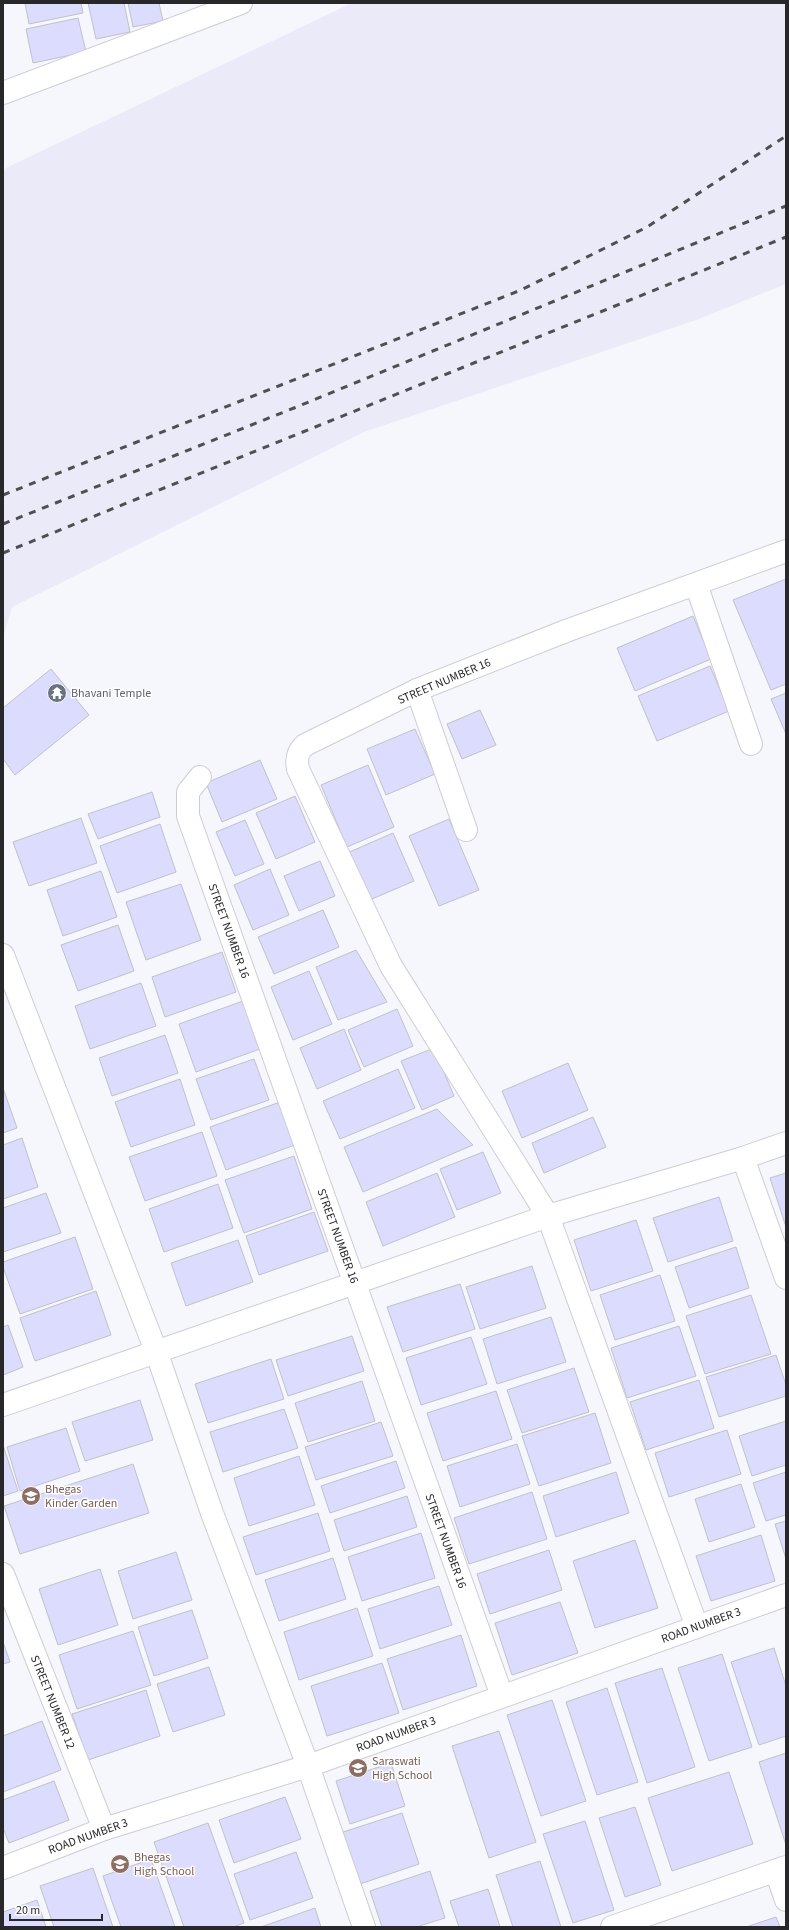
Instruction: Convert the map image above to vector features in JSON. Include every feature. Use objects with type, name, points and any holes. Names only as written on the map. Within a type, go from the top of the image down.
[{"type":"street","points":[[3,92],[241,3]]},
{"type":"street","name":"STREET NUMBER 16","points":[[548,1216],[391,966],[298,769],[297,756],[305,745],[417,690],[566,632],[786,551]]},
{"type":"street","points":[[696,584],[751,744]]},
{"type":"street","points":[[417,690],[466,830]]},
{"type":"street","name":"STREET NUMBER 16","points":[[200,777],[188,792],[188,816],[502,1696]]},
{"type":"street","points":[[3,955],[156,1351],[212,1513],[308,1766],[364,1927]]},
{"type":"street","points":[[3,1405],[548,1216],[786,1144]]},
{"type":"street","points":[[743,1158],[786,1278]]},
{"type":"street","points":[[548,1216],[697,1627]]},
{"type":"street","name":"STREET NUMBER 12","points":[[3,1574],[104,1829]]},
{"type":"street","name":"ROAD NUMBER 3","points":[[3,1868],[104,1829],[308,1766],[786,1595]]},
{"type":"street","points":[[612,1927],[781,1869],[786,1900]]},
{"type":"shaded area","points":[[352,3],[786,3],[786,284],[696,320],[364,432],[12,607],[3,638],[3,173],[6,168]]},
{"type":"building","points":[[25,3],[81,3],[83,13],[29,24]]},
{"type":"building","points":[[88,3],[124,3],[130,32],[96,39]]},
{"type":"building","points":[[128,3],[159,3],[163,21],[133,27]]},
{"type":"building","points":[[78,18],[86,52],[33,63],[26,29]]},
{"type":"building","points":[[786,579],[786,684],[771,690],[733,600]]},
{"type":"building","points":[[693,616],[711,659],[635,691],[617,648]]},
{"type":"building","points":[[710,666],[729,711],[657,741],[638,696]]},
{"type":"building","points":[[51,669],[89,715],[15,775],[3,759],[3,708]]},
{"type":"building","points":[[786,693],[786,734],[771,699]]},
{"type":"building","points":[[480,710],[496,745],[462,759],[447,724]]},
{"type":"building","points":[[415,729],[435,774],[386,795],[367,749]]},
{"type":"building","points":[[260,760],[277,799],[222,822],[206,783]]},
{"type":"building","points":[[368,765],[394,827],[347,847],[321,785]]},
{"type":"building","points":[[152,792],[160,817],[98,839],[88,814]]},
{"type":"building","points":[[295,796],[315,842],[276,859],[256,813]]},
{"type":"building","points":[[81,818],[97,863],[29,886],[13,842]]},
{"type":"building","points":[[449,819],[479,890],[439,906],[409,836]]},
{"type":"building","points":[[245,820],[264,864],[235,876],[216,832]]},
{"type":"building","points":[[160,824],[176,872],[117,893],[100,846]]},
{"type":"building","points":[[393,833],[414,881],[365,902],[345,854]]},
{"type":"building","points":[[320,861],[335,896],[299,911],[284,876]]},
{"type":"building","points":[[270,869],[289,915],[253,930],[234,885]]},
{"type":"building","points":[[101,871],[117,917],[63,936],[47,890]]},
{"type":"building","points":[[181,884],[201,940],[146,960],[126,902]]},
{"type":"building","points":[[323,910],[339,947],[274,974],[258,937]]},
{"type":"building","points":[[118,925],[134,971],[78,991],[61,945]]},
{"type":"building","points":[[356,950],[387,1002],[338,1020],[316,967]]},
{"type":"building","points":[[222,952],[236,992],[165,1017],[152,977]]},
{"type":"building","points":[[309,971],[332,1024],[293,1040],[271,987]]},
{"type":"building","points":[[141,983],[156,1026],[90,1049],[75,1006]]},
{"type":"building","points":[[243,1001],[260,1049],[196,1072],[179,1024]]},
{"type":"building","points":[[397,1009],[413,1046],[364,1067],[348,1030]]},
{"type":"building","points":[[344,1029],[361,1070],[317,1089],[300,1048]]},
{"type":"building","points":[[165,1035],[178,1073],[112,1096],[99,1058]]},
{"type":"building","points":[[434,1048],[454,1096],[422,1110],[401,1061]]},
{"type":"building","points":[[254,1059],[269,1100],[211,1120],[196,1079]]},
{"type":"building","points":[[568,1063],[588,1110],[522,1138],[502,1091]]},
{"type":"building","points":[[398,1069],[415,1108],[340,1139],[323,1101]]},
{"type":"building","points":[[180,1079],[195,1125],[131,1147],[115,1102]]},
{"type":"building","points":[[3,1088],[17,1128],[3,1133]]},
{"type":"building","points":[[280,1102],[295,1145],[226,1170],[210,1127]]},
{"type":"building","points":[[437,1109],[473,1145],[363,1192],[344,1147]]},
{"type":"building","points":[[593,1117],[606,1147],[544,1173],[532,1143]]},
{"type":"building","points":[[202,1132],[217,1176],[145,1201],[129,1157]]},
{"type":"building","points":[[22,1138],[38,1187],[3,1199],[3,1145]]},
{"type":"building","points":[[483,1152],[501,1193],[457,1210],[440,1169]]},
{"type":"building","points":[[294,1156],[312,1209],[244,1233],[225,1180]]},
{"type":"building","points":[[437,1173],[455,1217],[383,1246],[366,1202]]},
{"type":"building","points":[[786,1173],[786,1227],[770,1178]]},
{"type":"building","points":[[218,1184],[233,1228],[164,1252],[149,1209]]},
{"type":"building","points":[[46,1193],[61,1233],[3,1252],[3,1208]]},
{"type":"building","points":[[719,1197],[733,1241],[668,1262],[653,1218]]},
{"type":"building","points":[[314,1212],[328,1251],[259,1275],[246,1236]]},
{"type":"building","points":[[636,1220],[653,1271],[591,1291],[574,1240]]},
{"type":"building","points":[[75,1237],[93,1289],[20,1314],[3,1267],[3,1262]]},
{"type":"building","points":[[238,1240],[253,1282],[186,1306],[171,1263]]},
{"type":"building","points":[[736,1247],[749,1288],[689,1308],[675,1267]]},
{"type":"building","points":[[532,1266],[546,1308],[480,1329],[466,1287]]},
{"type":"building","points":[[660,1275],[675,1321],[615,1340],[600,1295]]},
{"type":"building","points":[[460,1284],[475,1329],[403,1352],[387,1307]]},
{"type":"building","points":[[96,1291],[111,1335],[35,1361],[20,1318]]},
{"type":"building","points":[[751,1295],[771,1354],[705,1374],[686,1316]]},
{"type":"building","points":[[551,1317],[566,1362],[497,1384],[483,1339]]},
{"type":"building","points":[[8,1325],[23,1367],[3,1375],[3,1327]]},
{"type":"building","points":[[679,1326],[696,1376],[627,1398],[611,1348]]},
{"type":"building","points":[[352,1336],[364,1371],[288,1396],[276,1360]]},
{"type":"building","points":[[471,1337],[487,1384],[421,1405],[406,1358]]},
{"type":"building","points":[[776,1355],[786,1385],[786,1396],[719,1417],[706,1377]]},
{"type":"building","points":[[271,1359],[284,1399],[208,1423],[195,1384]]},
{"type":"building","points":[[574,1368],[589,1412],[522,1433],[507,1390]]},
{"type":"building","points":[[699,1380],[714,1428],[646,1450],[630,1402]]},
{"type":"building","points":[[362,1381],[375,1421],[308,1442],[295,1403]]},
{"type":"building","points":[[496,1391],[512,1439],[443,1461],[427,1413]]},
{"type":"building","points":[[140,1400],[153,1440],[85,1461],[72,1422]]},
{"type":"building","points":[[284,1409],[298,1448],[223,1472],[210,1432]]},
{"type":"building","points":[[595,1413],[611,1463],[539,1486],[522,1436]]},
{"type":"building","points":[[786,1421],[786,1465],[752,1476],[739,1436]]},
{"type":"building","points":[[381,1422],[393,1456],[316,1480],[305,1447]]},
{"type":"building","points":[[66,1428],[80,1471],[20,1491],[7,1447]]},
{"type":"building","points":[[727,1430],[741,1474],[669,1497],[655,1453]]},
{"type":"building","points":[[517,1444],[530,1484],[460,1507],[447,1466]]},
{"type":"building","points":[[3,1445],[18,1491],[3,1496]]},
{"type":"building","points":[[299,1456],[315,1505],[249,1526],[234,1478]]},
{"type":"building","points":[[396,1461],[405,1488],[330,1513],[321,1486]]},
{"type":"building","points":[[133,1464],[149,1513],[20,1554],[4,1506]]},
{"type":"building","points":[[616,1472],[629,1513],[556,1537],[543,1496]]},
{"type":"building","points":[[786,1472],[786,1515],[766,1521],[753,1483]]},
{"type":"building","points":[[741,1484],[755,1527],[709,1542],[695,1499]]},
{"type":"building","points":[[532,1492],[547,1539],[469,1564],[454,1518]]},
{"type":"building","points":[[407,1496],[417,1527],[344,1551],[334,1520]]},
{"type":"building","points":[[318,1513],[330,1551],[256,1575],[243,1537]]},
{"type":"building","points":[[786,1521],[786,1559],[775,1524]]},
{"type":"building","points":[[421,1533],[435,1578],[362,1601],[348,1557]]},
{"type":"building","points":[[761,1535],[775,1581],[711,1601],[696,1556]]},
{"type":"building","points":[[635,1540],[658,1608],[595,1628],[573,1561]]},
{"type":"building","points":[[549,1550],[562,1590],[490,1614],[477,1574]]},
{"type":"building","points":[[176,1552],[192,1600],[133,1619],[118,1571]]},
{"type":"building","points":[[333,1558],[346,1599],[279,1621],[265,1580]]},
{"type":"building","points":[[100,1569],[118,1625],[58,1645],[39,1589]]},
{"type":"building","points":[[439,1586],[452,1625],[380,1649],[368,1609]]},
{"type":"building","points":[[560,1602],[578,1653],[512,1675],[495,1623]]},
{"type":"building","points":[[357,1608],[373,1656],[299,1680],[284,1632]]},
{"type":"building","points":[[192,1610],[208,1658],[154,1676],[138,1627]]},
{"type":"building","points":[[133,1631],[151,1685],[77,1709],[59,1655]]},
{"type":"building","points":[[461,1635],[477,1686],[403,1710],[387,1659]]},
{"type":"building","points":[[3,1642],[10,1662],[3,1664]]},
{"type":"building","points":[[774,1648],[786,1686],[786,1736],[759,1745],[731,1662]]},
{"type":"building","points":[[722,1654],[752,1747],[709,1761],[678,1668]]},
{"type":"building","points":[[382,1663],[399,1713],[327,1736],[311,1686]]},
{"type":"building","points":[[209,1667],[225,1715],[173,1732],[157,1684]]},
{"type":"building","points":[[662,1668],[695,1767],[647,1783],[615,1683]]},
{"type":"building","points":[[607,1688],[638,1782],[597,1795],[566,1702]]},
{"type":"building","points":[[146,1690],[160,1736],[88,1760],[72,1714]]},
{"type":"building","points":[[552,1700],[586,1801],[541,1816],[507,1715]]},
{"type":"building","points":[[42,1721],[61,1770],[3,1792],[3,1736]]},
{"type":"building","points":[[499,1731],[536,1842],[489,1858],[452,1746]]},
{"type":"building","points":[[786,1753],[786,1845],[759,1762]]},
{"type":"building","points":[[391,1763],[405,1806],[350,1824],[336,1781]]},
{"type":"building","points":[[729,1772],[753,1844],[672,1871],[648,1798]]},
{"type":"building","points":[[54,1781],[69,1820],[9,1843],[3,1828],[3,1800]]},
{"type":"building","points":[[285,1797],[301,1839],[234,1863],[219,1820]]},
{"type":"building","points":[[635,1807],[661,1885],[625,1897],[599,1818]]},
{"type":"building","points":[[402,1813],[419,1864],[360,1884],[343,1832]]},
{"type":"building","points":[[585,1821],[614,1910],[573,1923],[543,1834]]},
{"type":"building","points":[[208,1823],[244,1923],[233,1927],[184,1927],[154,1842]]},
{"type":"building","points":[[296,1852],[313,1898],[250,1920],[234,1874]]},
{"type":"building","points":[[151,1859],[175,1927],[121,1927],[103,1876]]},
{"type":"building","points":[[540,1861],[561,1927],[513,1927],[496,1875]]},
{"type":"building","points":[[93,1868],[113,1927],[54,1927],[40,1886]]},
{"type":"building","points":[[430,1871],[445,1918],[416,1927],[382,1927],[370,1891]]},
{"type":"building","points":[[488,1889],[500,1927],[459,1927],[450,1901]]},
{"type":"building","points":[[37,1900],[46,1927],[3,1927],[3,1912]]},
{"type":"building","points":[[315,1908],[321,1927],[261,1927]]},
{"type":"building","points":[[776,1917],[780,1927],[746,1927]]},
{"type":"railway","points":[[3,495],[521,290],[647,227],[786,136]]},
{"type":"railway","points":[[3,524],[294,408],[786,206]]},
{"type":"railway","points":[[3,553],[786,237]]},
{"type":"place","name":"Bhavani Temple","points":[[57,693]]},
{"type":"place","name":"Bhegas Kinder Garden","points":[[31,1496]]},
{"type":"place","name":"Saraswati High School","points":[[358,1768]]},
{"type":"place","name":"Bhegas High School","points":[[120,1864]]}]
